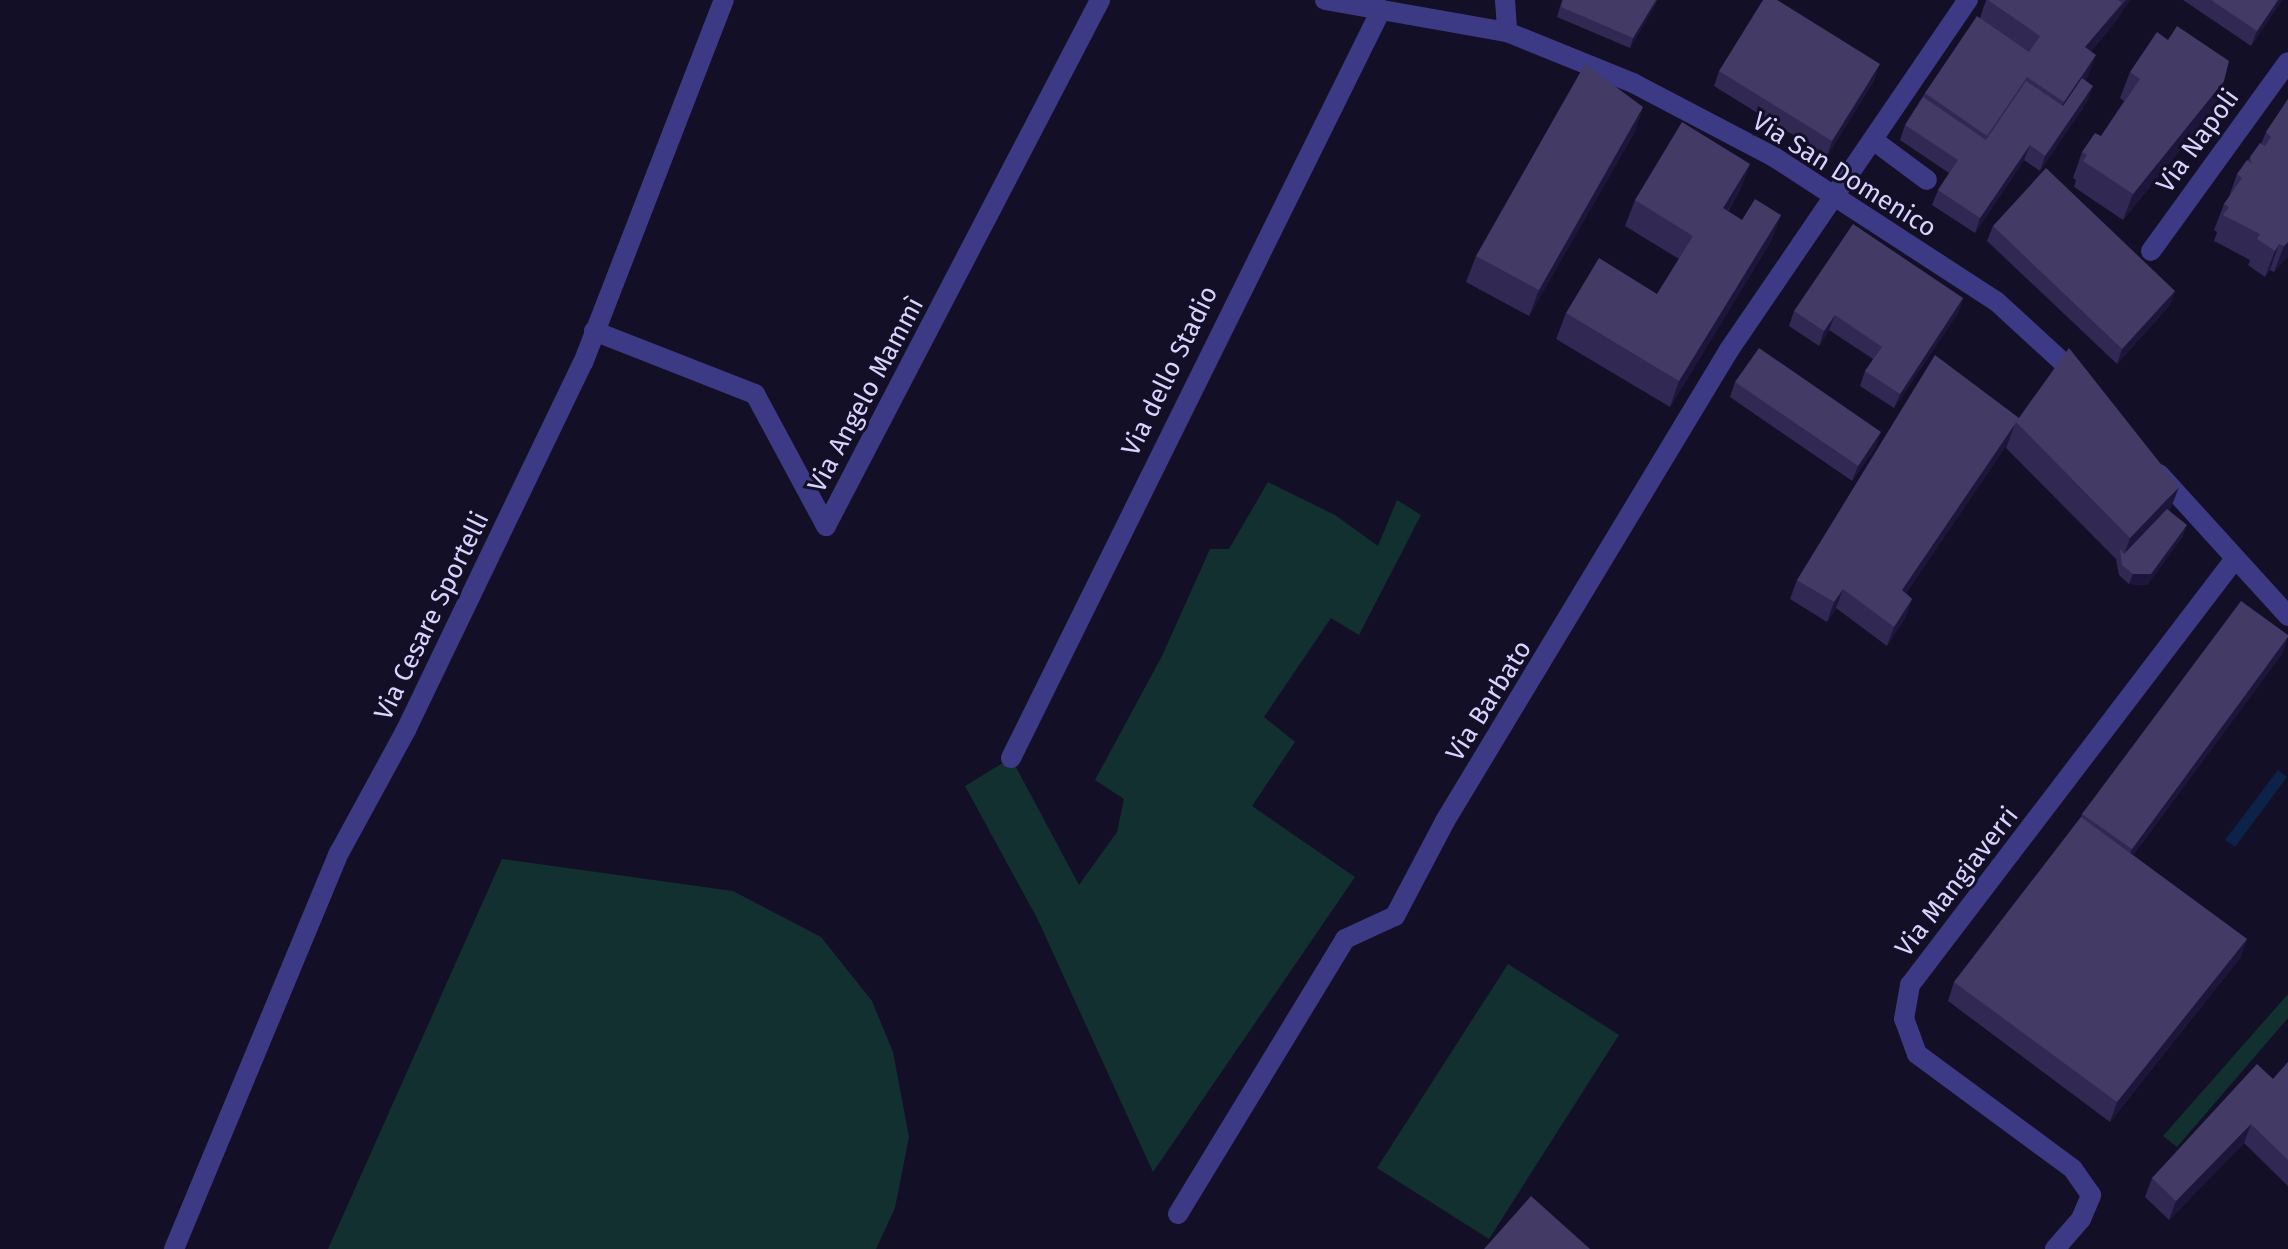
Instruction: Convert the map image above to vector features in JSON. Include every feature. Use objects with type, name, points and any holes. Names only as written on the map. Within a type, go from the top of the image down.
[{"type":"street","name":"Via Cesare Sportelli","points":[[174,1249],[339,853],[406,730],[594,331],[724,0]]},
{"type":"street","name":"Via Angelo Mammì","points":[[594,331],[755,394],[826,526],[1100,0]]},
{"type":"street","name":"Via San Domenico","points":[[1325,0],[1507,32],[1633,83],[1774,157],[1996,301],[2097,399]]},
{"type":"street","points":[[1505,0],[1507,32]]},
{"type":"street","name":"Via Barbato","points":[[1178,1214],[1345,939],[1395,916],[1445,821],[1729,350],[1968,0]]},
{"type":"street","name":"Via dello Stadio","points":[[1011,758],[1381,10]]},
{"type":"street","name":"Via Napoli","points":[[2151,251],[2288,62]]},
{"type":"street","points":[[1873,140],[1927,180]]},
{"type":"street","points":[[2145,457],[2234,560],[2288,616]]},
{"type":"street","name":"Via Mangiaverri","points":[[2055,1249],[2081,1219],[2091,1195],[2073,1169],[1917,1054],[1904,1019],[1910,985],[2234,560]]},
{"type":"green space","points":[[1268,482],[1335,515],[1378,546],[1397,500],[1421,515],[1359,635],[1331,618],[1264,717],[1295,742],[1252,806],[1355,877],[1153,1172],[1038,920],[965,786],[1011,758],[1079,885],[1117,832],[1124,799],[1095,780],[1162,656],[1210,549],[1229,549]]},
{"type":"green space","points":[[502,859],[733,891],[821,937],[872,1001],[893,1052],[909,1137],[895,1208],[876,1249],[328,1249]]},
{"type":"green space","points":[[1508,964],[1619,1035],[1489,1239],[1377,1168]]},
{"type":"green space","points":[[2288,994],[2288,1018],[2177,1147],[2163,1136]]},
{"type":"water","points":[[2278,770],[2287,777],[2235,847],[2225,840]]},
{"type":"building","points":[[1563,0],[1656,0],[1633,38],[1561,7]]},
{"type":"building","points":[[1763,0],[1777,0],[1880,64],[1832,141],[1719,71]]},
{"type":"building","points":[[1988,0],[2118,0],[2122,3],[2085,47],[2096,55],[2064,102],[2027,77],[1987,136],[1925,93],[1977,16],[2029,52],[2040,36]]},
{"type":"building","points":[[2211,0],[2278,0],[2257,31]]},
{"type":"building","points":[[2177,26],[2229,61],[2224,81],[2133,194],[2083,161],[2087,155],[2082,152],[2095,133],[2101,136],[2140,79],[2130,72],[2157,32],[2168,40]]},
{"type":"building","points":[[1585,64],[1643,107],[1539,290],[1476,256]]},
{"type":"building","points":[[2082,78],[2093,86],[2045,156],[2030,145],[1980,218],[1938,190],[1958,160],[1905,125],[1923,97],[1986,140],[2026,81],[2063,106]]},
{"type":"building","points":[[2288,99],[2288,242],[2284,246],[2279,244],[2275,251],[2257,239],[2260,234],[2223,215],[2229,207],[2224,204],[2242,178],[2237,174],[2247,160],[2252,164],[2250,157],[2260,143],[2265,146],[2271,137],[2266,132]]},
{"type":"building","points":[[1682,122],[1750,164],[1723,208],[1742,220],[1755,199],[1781,215],[1679,381],[1566,313],[1599,258],[1657,294],[1693,236],[1635,200]]},
{"type":"building","points":[[2046,168],[2175,291],[2122,349],[1993,226]]},
{"type":"building","points":[[1853,224],[1963,298],[1900,394],[1865,371],[1882,347],[1835,315],[1824,331],[1794,311]]},
{"type":"building","points":[[1759,348],[1881,432],[1858,466],[1735,382]]},
{"type":"building","points":[[2069,348],[2179,487],[2130,538],[2016,422]]},
{"type":"building","points":[[1935,355],[2019,418],[1902,590],[1912,599],[1894,627],[1843,589],[1834,602],[1797,580]]},
{"type":"building","points":[[2167,509],[2187,525],[2151,574],[2133,574],[2122,565],[2120,549],[2124,554]]},
{"type":"building","points":[[2241,601],[2288,637],[2132,849],[2082,814]]},
{"type":"building","points":[[2081,817],[2247,939],[2117,1102],[1954,982]]},
{"type":"building","points":[[2288,1062],[2288,1160],[2251,1124],[2176,1201],[2152,1178],[2257,1064],[2273,1079]]},
{"type":"building","points":[[1531,1196],[1590,1249],[1484,1249]]}]
